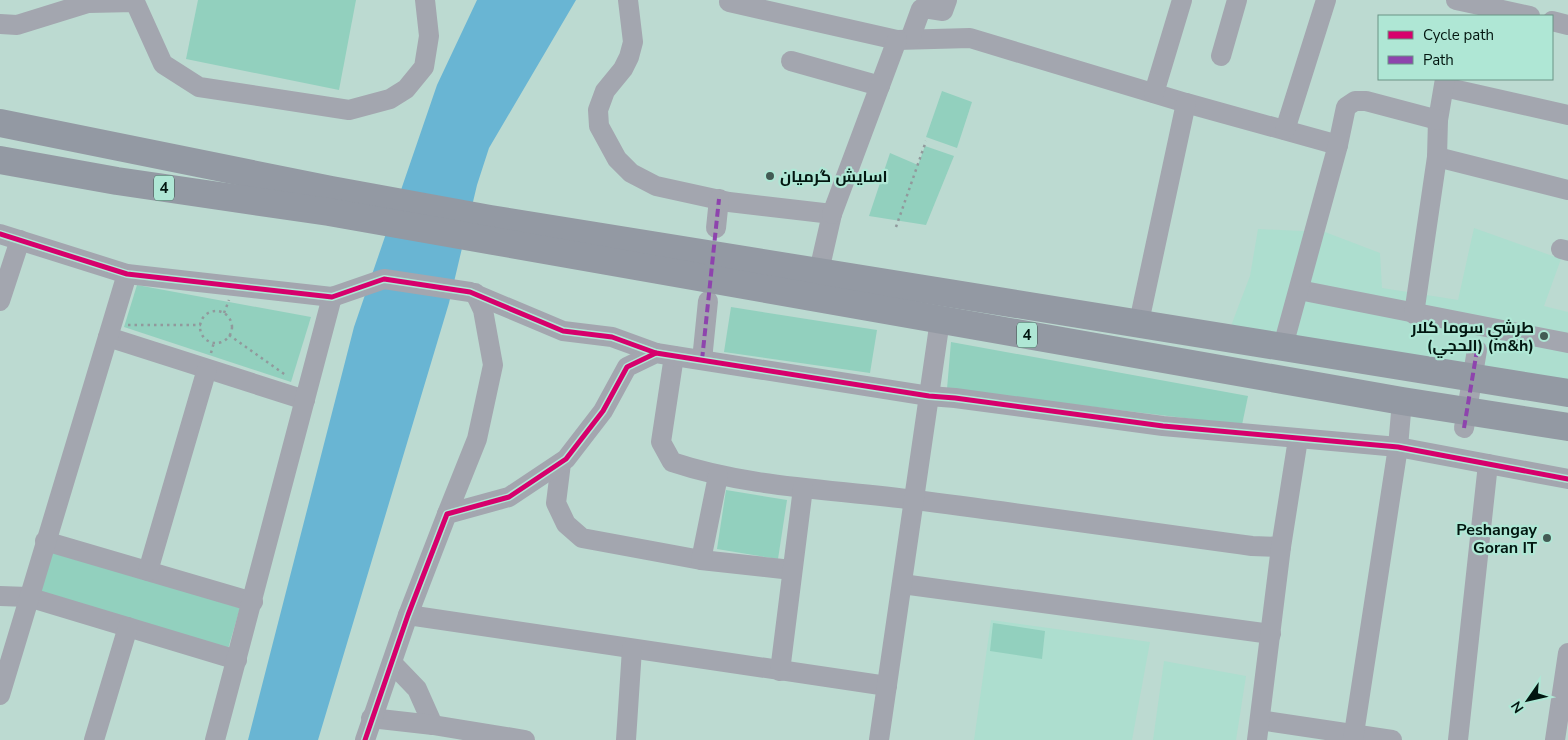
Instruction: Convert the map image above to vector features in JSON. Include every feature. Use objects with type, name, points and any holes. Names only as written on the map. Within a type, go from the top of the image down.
[{"type":"highway","name":"4","points":[[0,123],[128,149],[330,201],[633,254],[940,320],[1402,401],[1568,427]]},
{"type":"highway","points":[[117,181],[128,149]]},
{"type":"highway","name":"4","points":[[0,160],[117,181],[330,201]]},
{"type":"highway","name":"4","points":[[633,254],[819,271],[1568,393]]},
{"type":"street","points":[[0,24],[17,25],[88,3],[134,2],[163,64],[199,87],[349,110],[390,99],[406,89],[424,68],[430,36],[425,0]]},
{"type":"street","points":[[628,0],[633,42],[623,69],[605,91],[598,110],[599,126],[617,159],[632,173],[656,186],[719,200],[832,214]]},
{"type":"street","points":[[1154,93],[1182,0]]},
{"type":"street","points":[[1221,56],[1237,0]]},
{"type":"street","points":[[1284,130],[1326,0]]},
{"type":"street","points":[[1452,15],[1455,0],[1525,15]]},
{"type":"street","points":[[723,1],[904,40],[970,38],[1186,103],[1338,145]]},
{"type":"street","points":[[819,271],[832,214],[880,86],[921,10],[945,6],[970,38]]},
{"type":"street","points":[[1553,21],[1568,24]]},
{"type":"street","points":[[791,61],[880,86]]},
{"type":"street","points":[[1414,314],[1437,157],[1438,120],[1445,83],[1568,115]]},
{"type":"street","points":[[1283,346],[1338,145],[1346,107],[1355,101],[1366,101],[1438,120]]},
{"type":"street","points":[[1139,322],[1186,103]]},
{"type":"street","points":[[1437,157],[1568,190]]},
{"type":"street","points":[[716,228],[719,200]]},
{"type":"street","points":[[0,234],[127,274],[332,297],[384,279],[475,293],[563,331],[612,337],[665,354],[929,396],[1163,426],[1398,447],[1568,479]]},
{"type":"street","points":[[0,301],[20,240]]},
{"type":"street","points":[[0,695],[127,274]]},
{"type":"street","points":[[1299,290],[1568,343]]},
{"type":"street","points":[[365,740],[408,615],[477,439],[493,365],[483,310],[475,293]]},
{"type":"street","points":[[215,740],[253,602],[332,297]]},
{"type":"street","points":[[702,360],[708,301]]},
{"type":"street","points":[[879,740],[940,320]]},
{"type":"street","points":[[109,331],[207,369],[307,395]]},
{"type":"street","points":[[1464,428],[1478,350]]},
{"type":"street","points":[[447,514],[509,497],[566,459],[603,411],[627,367],[665,354]]},
{"type":"street","points":[[665,354],[661,442],[672,462],[718,476],[803,488],[914,500],[1252,546],[1280,547]]},
{"type":"street","points":[[148,571],[207,369]]},
{"type":"street","points":[[1354,737],[1398,447],[1402,401]]},
{"type":"street","points":[[1257,740],[1272,634],[1280,547],[1298,439]]},
{"type":"street","points":[[560,463],[556,503],[566,524],[582,538],[701,560],[792,570]]},
{"type":"street","points":[[1458,740],[1488,464]]},
{"type":"street","points":[[701,560],[718,476]]},
{"type":"street","points":[[780,671],[803,488]]},
{"type":"street","points":[[45,541],[253,602]]},
{"type":"street","points":[[902,584],[1272,634]]},
{"type":"street","points":[[0,596],[28,597],[237,660]]},
{"type":"street","points":[[408,615],[887,686]]},
{"type":"street","points":[[94,740],[128,627]]},
{"type":"street","points":[[626,740],[632,649]]},
{"type":"street","points":[[1555,740],[1568,653]]},
{"type":"street","points":[[392,663],[417,689],[433,724]]},
{"type":"street","points":[[371,718],[433,724],[525,740]]},
{"type":"street","points":[[1260,720],[1354,737],[1392,740]]},
{"type":"path","points":[[896,227],[926,141]]},
{"type":"path","points":[[212,311],[222,312],[232,323],[229,335],[220,342],[209,341],[202,333],[201,325],[207,314],[212,311]]},
{"type":"path","points":[[109,331],[201,325]]},
{"type":"path","points":[[229,335],[307,395]]},
{"type":"shaded area","points":[[198,0],[356,0],[339,90],[186,59]]},
{"type":"shaded area","points":[[942,91],[972,102],[957,148],[926,137]]},
{"type":"shaded area","points":[[925,146],[954,156],[926,225],[869,216],[890,153],[918,165]]},
{"type":"shaded area","points":[[1474,228],[1561,259],[1544,306],[1568,312],[1568,385],[1229,331],[1250,276],[1258,229],[1325,232],[1380,253],[1382,288],[1458,300]]},
{"type":"shaded area","points":[[137,285],[311,317],[291,382],[124,327]]},
{"type":"shaded area","points":[[731,307],[877,330],[870,373],[724,352]]},
{"type":"shaded area","points":[[951,342],[1248,396],[1242,425],[947,389]]},
{"type":"shaded area","points":[[726,490],[787,500],[778,559],[717,549]]},
{"type":"shaded area","points":[[51,550],[240,608],[228,649],[39,591]]},
{"type":"shaded area","points":[[991,620],[1150,642],[1132,740],[974,740]]},
{"type":"shaded area","points":[[993,623],[1045,631],[1042,659],[990,651]]},
{"type":"shaded area","points":[[1164,661],[1246,676],[1236,740],[1153,740]]},
{"type":"water","points":[[477,0],[576,0],[489,148],[477,185],[449,303],[318,740],[248,740],[354,327],[437,85]]},
{"type":"marked path","points":[[702,360],[719,199]]},
{"type":"marked path","points":[[1464,428],[1477,350]]},
{"type":"cycle path","points":[[0,234],[127,274],[332,297],[384,279],[470,292],[563,331],[612,337],[656,353]]},
{"type":"cycle path","points":[[365,740],[408,615],[447,514],[509,497],[566,459],[603,411],[627,367],[656,353],[929,396],[1163,426],[1398,447],[1568,479]]},
{"type":"place","name":"اسايش گرميان","points":[[770,176]]},
{"type":"place","name":"طرشي سوما كلار (الحجي) (m&h)","points":[[1544,336]]},
{"type":"place","name":"Peshangay Goran IT","points":[[1547,538]]}]
